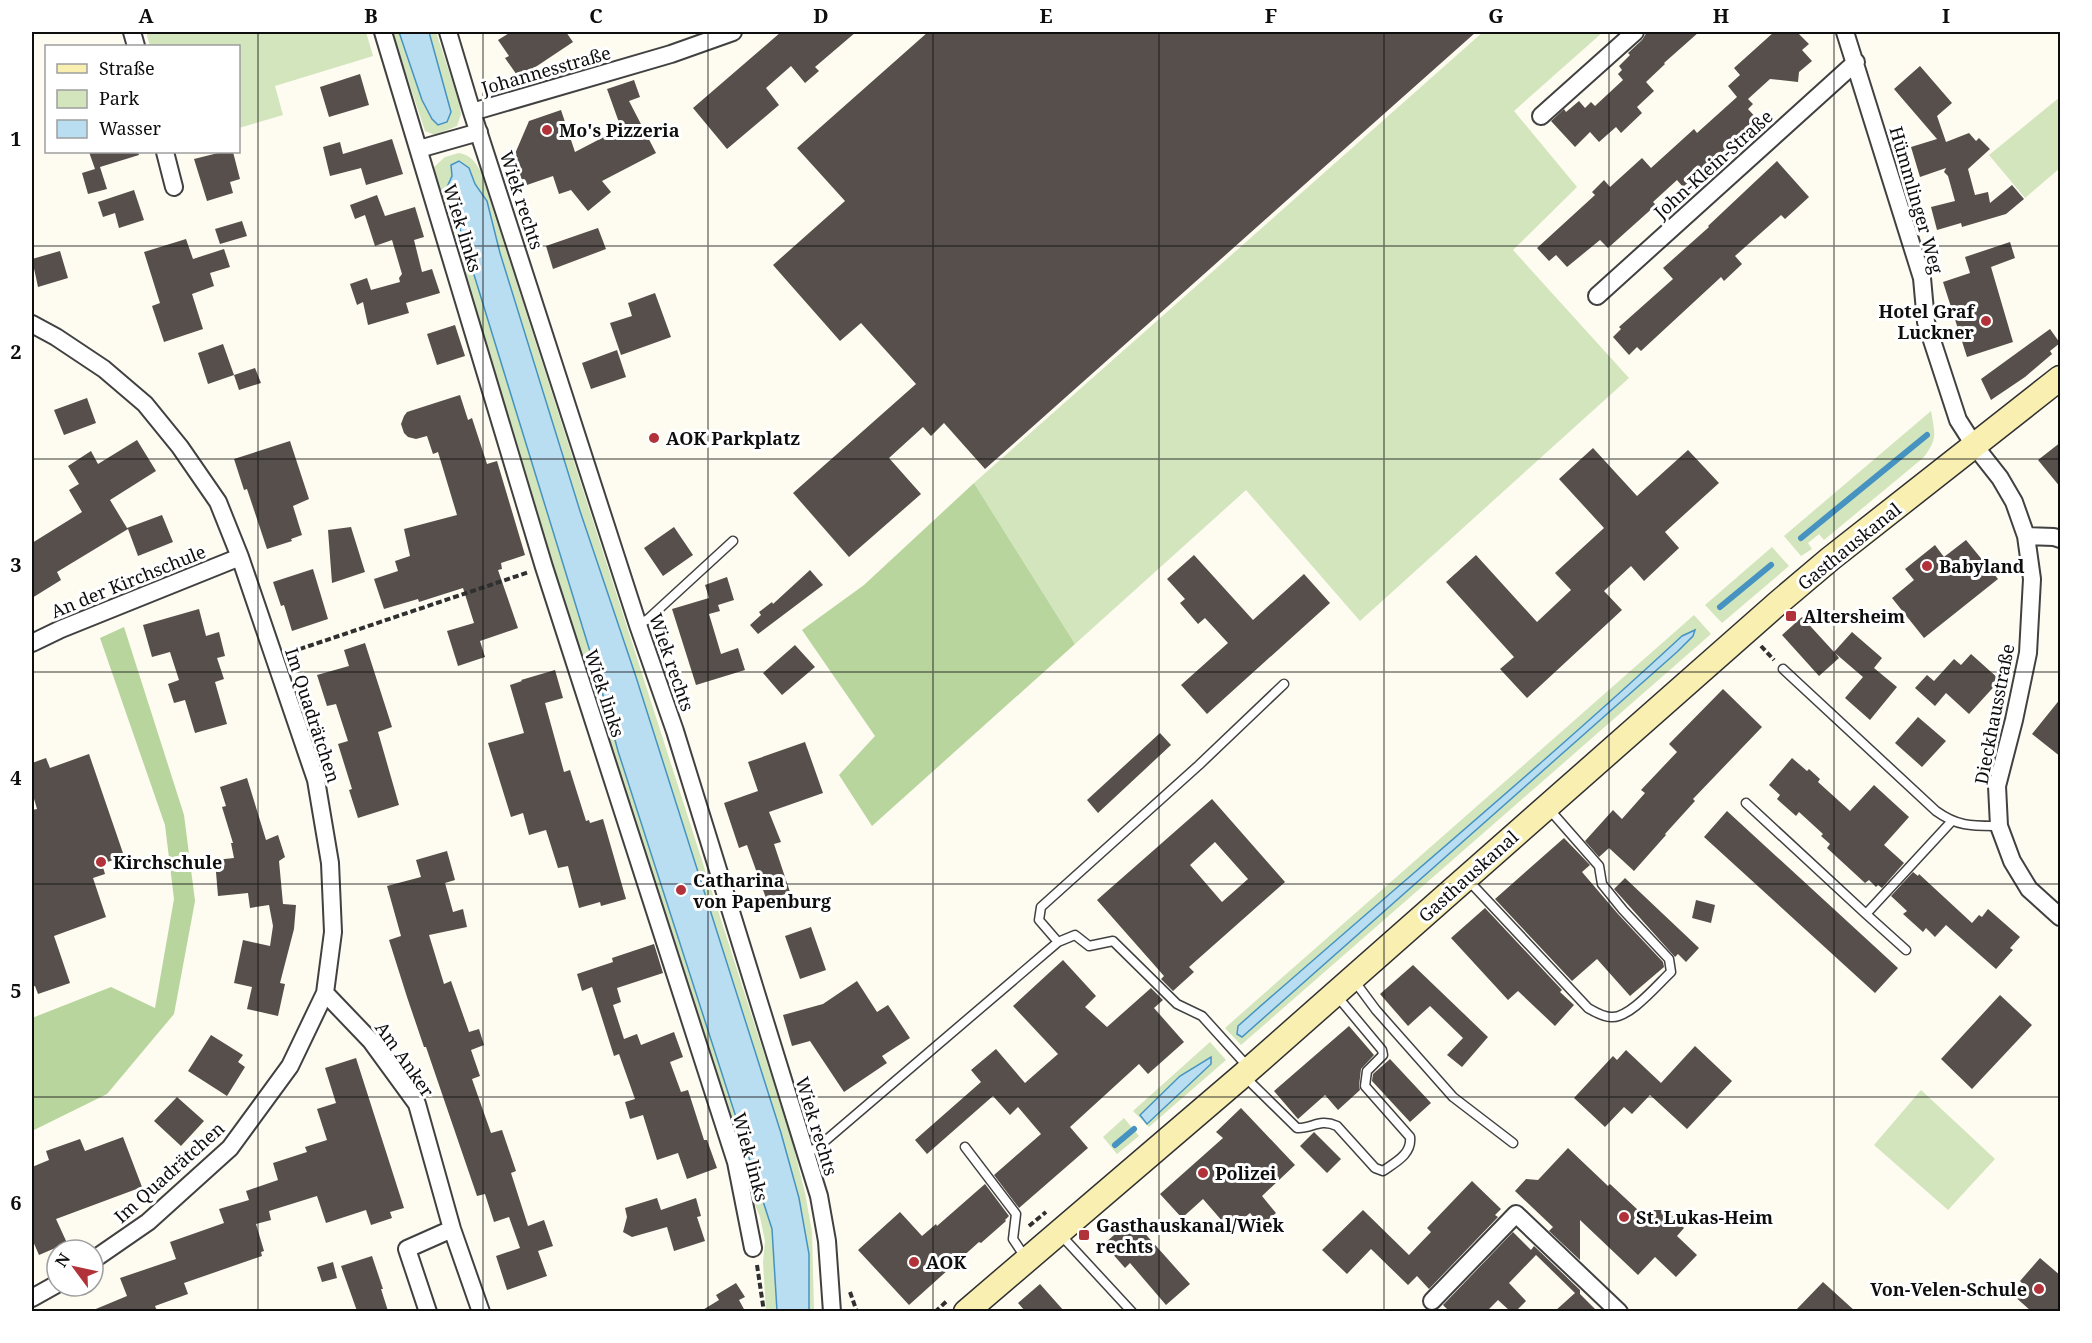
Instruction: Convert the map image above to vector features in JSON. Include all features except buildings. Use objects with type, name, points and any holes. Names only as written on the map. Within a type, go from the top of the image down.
[{"type":"street","name":"Wiek links","points":[[383,32],[543,567],[736,1162],[753,1248]]},
{"type":"street","name":"Wiek rechts","points":[[448,32],[638,625],[675,731],[819,1196],[827,1241],[832,1311]]},
{"type":"street","name":"Johannesstraße","points":[[472,112],[671,54],[734,32]]},
{"type":"street","points":[[1541,116],[1635,32]]},
{"type":"street","name":"Hümmlinger Weg","points":[[1845,32],[1922,278],[1926,322],[1958,420],[1974,445]]},
{"type":"street","name":"John-Klein-Straße","points":[[1597,296],[1856,62]]},
{"type":"street","points":[[419,149],[479,132]]},
{"type":"street","points":[[165,153],[174,187]]},
{"type":"street","name":"Im Quadrätchen","points":[[32,324],[104,369],[145,404],[180,447],[218,502],[240,557],[316,780],[330,863],[333,932],[325,993],[290,1066],[230,1148],[148,1222],[105,1252]]},
{"type":"street","name":"Gasthauskanal","points":[[966,1311],[1246,1072],[1830,559],[2061,378]]},
{"type":"street","name":"Dieckhausstraße","points":[[1974,445],[2000,478],[2014,502],[2026,537],[2032,579],[2028,653],[1997,786],[1999,826],[2012,861],[2029,889],[2061,917]]},
{"type":"street","points":[[2026,537],[2061,539]]},
{"type":"street","name":"An der Kirchschule","points":[[32,643],[61,629],[240,557]]},
{"type":"street","name":"Am Anker","points":[[325,993],[371,1041],[417,1104],[452,1229],[481,1311]]},
{"type":"street","points":[[1432,1300],[1516,1214],[1619,1311]]},
{"type":"street","points":[[428,1311],[407,1249],[452,1229]]},
{"type":"lane","points":[[638,625],[648,619],[733,541]]},
{"type":"lane","points":[[1783,669],[1936,811],[1951,822],[1972,826],[1999,826]]},
{"type":"lane","points":[[1058,942],[1039,920],[1041,907],[1199,765],[1284,684]]},
{"type":"lane","points":[[1746,803],[1905,950]]},
{"type":"lane","points":[[1466,878],[1588,1008],[1611,1018],[1621,1016],[1635,1006],[1671,972],[1669,959],[1609,893],[1602,884],[1599,866],[1547,807]]},
{"type":"lane","points":[[1866,914],[1951,822]]},
{"type":"lane","points":[[806,1154],[818,1147],[1058,942],[1075,935],[1089,946],[1113,941],[1177,1004],[1202,1016],[1246,1072],[1297,1128],[1301,1129],[1318,1123],[1337,1126],[1375,1168],[1383,1171],[1406,1154],[1411,1143],[1410,1137],[1365,1086],[1367,1071],[1383,1056],[1382,1050],[1344,986]]},
{"type":"lane","points":[[1344,986],[1376,1010],[1454,1097],[1513,1143]]},
{"type":"lane","points":[[965,1147],[1016,1214],[1013,1239],[1028,1260]]},
{"type":"lane","points":[[1059,1233],[1132,1311]]},
{"type":"path","points":[[273,658],[543,567]]},
{"type":"path","points":[[1746,631],[1783,669]]},
{"type":"path","points":[[753,1248],[764,1311]]},
{"type":"green space","points":[[146,32],[366,32],[373,56],[275,86],[283,115],[240,128],[240,45],[150,45]]},
{"type":"green space","points":[[392,32],[436,32],[459,102],[461,114],[457,126],[435,135],[425,131]]},
{"type":"green space","points":[[1483,32],[1603,32],[1514,111],[1577,187],[1513,250],[1629,378],[1360,621],[1246,490],[1075,644],[974,483]]},
{"type":"green space","points":[[2060,97],[2060,168],[2025,198],[1989,155]]},
{"type":"green space","points":[[459,153],[470,157],[481,172],[792,1141],[812,1232],[814,1311],[766,1311],[763,1262],[765,1241],[760,1217],[748,1187],[633,827],[434,180],[434,167],[445,157]]},
{"type":"green space","points":[[1931,411],[1934,436],[1923,458],[1824,540],[1819,534],[1808,543],[1812,549],[1801,556],[1784,536]]},
{"type":"green space","points":[[974,483],[1075,644],[872,826],[839,775],[875,736],[802,630],[864,585]]},
{"type":"green space","points":[[1772,547],[1789,566],[1722,623],[1705,605]]},
{"type":"green space","points":[[1694,615],[1711,634],[1241,1045],[1225,1028]]},
{"type":"green space","points":[[124,627],[184,815],[195,901],[174,1014],[107,1094],[32,1131],[32,1018],[111,987],[155,1008],[174,899],[165,825],[100,638]]},
{"type":"green space","points":[[1210,1042],[1226,1060],[1149,1127],[1133,1111]]},
{"type":"green space","points":[[1921,1090],[1995,1159],[1948,1210],[1874,1145]]},
{"type":"green space","points":[[1124,1118],[1139,1136],[1117,1154],[1103,1137]]},
{"type":"water","points":[[399,32],[429,32],[451,112],[447,122],[438,125],[432,119],[422,100]]},
{"type":"water","points":[[459,161],[469,168],[475,184],[487,201],[500,253],[580,511],[636,677],[781,1133],[799,1198],[809,1254],[809,1311],[777,1311],[772,1229],[618,751],[600,684],[447,187],[452,176],[451,165]]},
{"type":"water","points":[[1695,630],[1693,636],[1677,652],[1242,1037],[1237,1034],[1238,1026],[1517,784],[1682,636]]},
{"type":"water","points":[[1211,1057],[1211,1064],[1147,1124],[1140,1115],[1180,1076]]},
{"type":"waterway","points":[[1801,538],[1927,435]]},
{"type":"waterway","points":[[1720,607],[1771,565]]},
{"type":"waterway","points":[[1115,1145],[1134,1129]]},
{"type":"place","name":"Mo's Pizzeria","points":[[547,130]]},
{"type":"place","name":"Hotel Graf Luckner","points":[[1986,321]]},
{"type":"place","name":"AOK Parkplatz","points":[[654,438]]},
{"type":"place","name":"Babyland","points":[[1927,566]]},
{"type":"place","name":"Altersheim","points":[[1791,616]]},
{"type":"place","name":"Kirchschule","points":[[101,862]]},
{"type":"place","name":"Catharina von Papenburg","points":[[681,890]]},
{"type":"place","name":"Polizei","points":[[1203,1173]]},
{"type":"place","name":"St. Lukas-Heim","points":[[1624,1217]]},
{"type":"place","name":"Gasthauskanal/Wiek rechts","points":[[1084,1235]]},
{"type":"place","name":"AOK","points":[[914,1262]]},
{"type":"place","name":"Von-Velen-Schule","points":[[2039,1289]]}]
